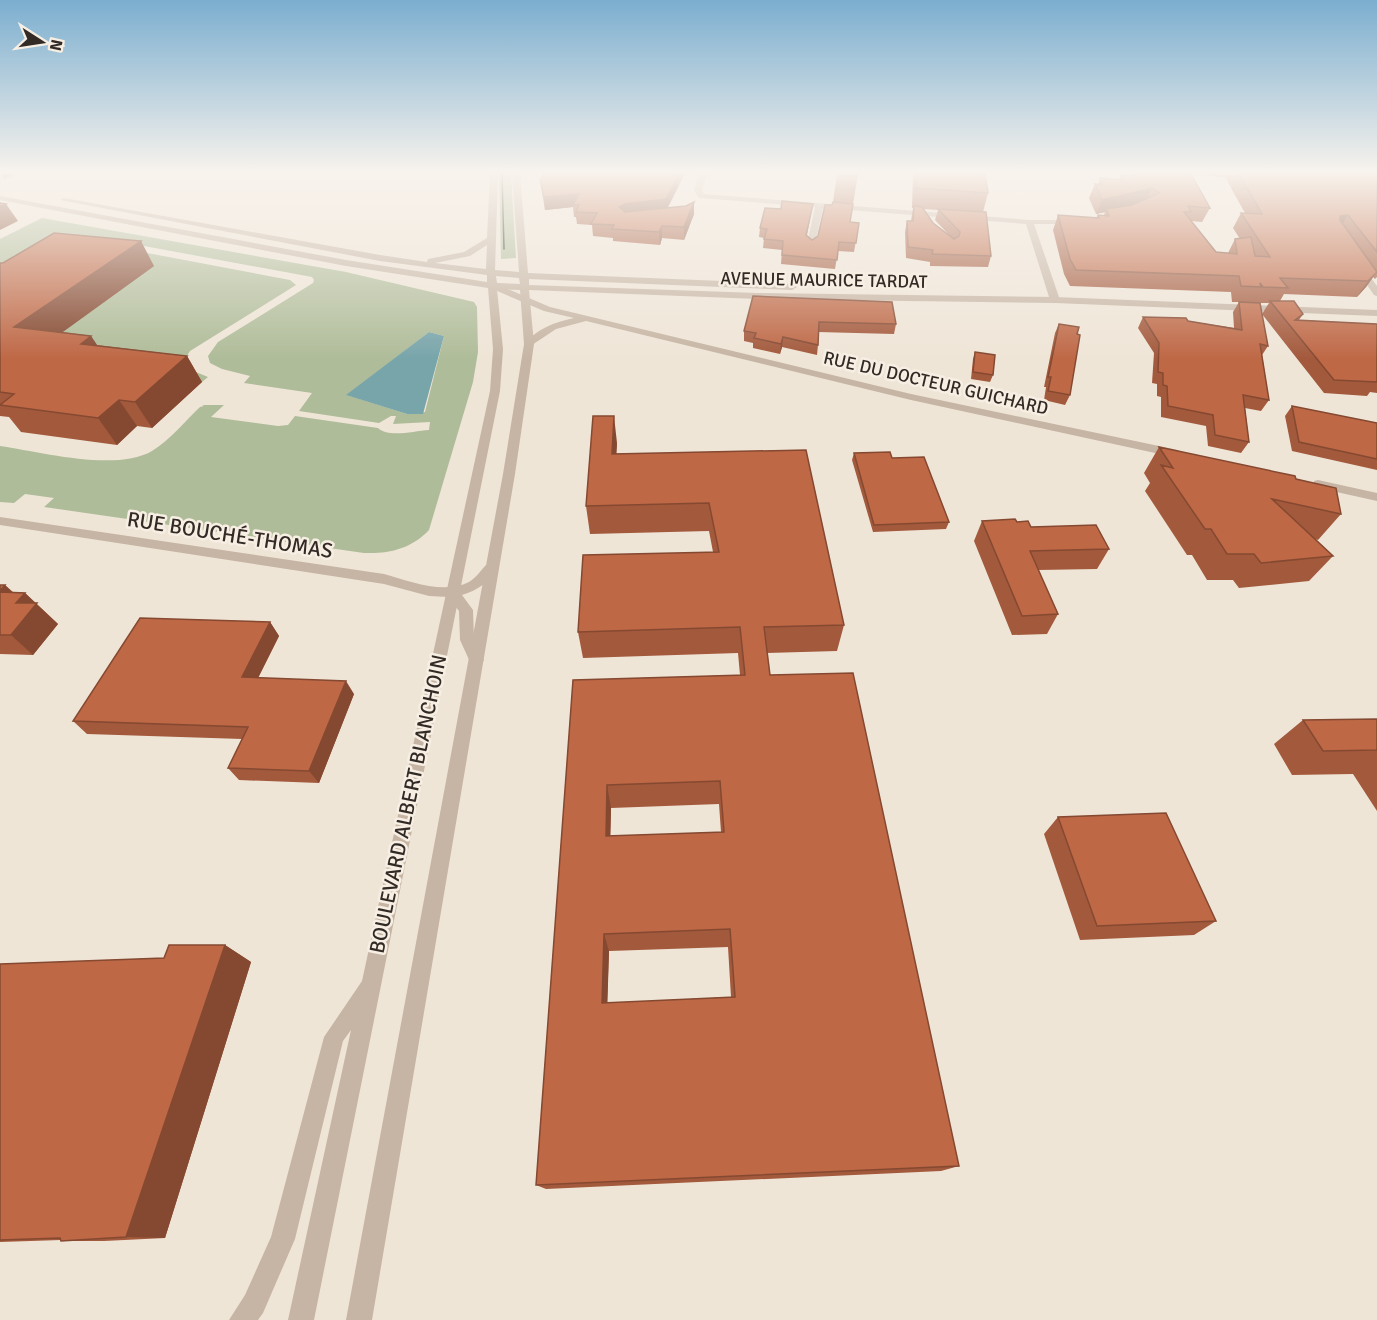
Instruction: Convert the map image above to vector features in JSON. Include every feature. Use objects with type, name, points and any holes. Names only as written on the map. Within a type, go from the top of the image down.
[{"type":"street","name":"AVENUE MAURICE TARDAT","points":[[200,236],[346,263],[493,286],[525,282],[758,296],[1055,300],[1377,313]]},
{"type":"street","name":"AVENUE MAURICE TARDAT","points":[[260,236],[408,262],[492,273],[525,282]]},
{"type":"street","name":"BOULEVARD ALBERT BLANCHOIN","points":[[359,1320],[509,474],[529,344],[521,236]]},
{"type":"street","points":[[811,244],[813,236]]},
{"type":"street","points":[[1034,236],[1055,300]]},
{"type":"street","points":[[408,262],[458,257],[479,248],[492,238]]},
{"type":"street","name":"BOULEVARD ALBERT BLANCHOIN","points":[[301,1320],[495,391],[498,349],[492,273],[492,238]]},
{"type":"street","points":[[1350,254],[1377,293]]},
{"type":"street","name":"RUE DU DOCTEUR GUICHARD","points":[[493,286],[548,309],[910,397],[1194,458]]},
{"type":"street","points":[[529,344],[556,325],[593,319]]},
{"type":"street","points":[[1308,482],[1377,497]]},
{"type":"street","name":"RUE BOUCHÉ-THOMAS","points":[[0,521],[384,579],[439,592],[452,592]]},
{"type":"street","points":[[476,660],[467,639],[466,610],[452,592],[474,585],[491,568]]},
{"type":"street","points":[[242,1320],[254,1304],[283,1239],[334,1037],[372,981]]},
{"type":"green space","points":[[7,236],[141,236],[346,272],[474,302],[477,307],[478,352],[473,382],[429,530],[415,542],[399,549],[364,553],[44,507],[54,498],[25,494],[14,503],[0,502],[0,446],[78,459],[119,460],[137,457],[152,451],[165,441],[200,407],[204,406],[202,405],[224,405],[211,417],[278,426],[288,425],[295,416],[378,428],[388,433],[402,433],[429,430],[430,422],[393,424],[396,416],[391,416],[379,423],[299,411],[312,393],[244,383],[250,376],[222,369],[210,363],[208,356],[218,342],[313,283],[312,277],[133,244],[30,248],[0,264],[0,239]],"holes":[[[429,332],[444,336],[425,412],[407,414],[347,395]]]},
{"type":"green space","points":[[500,236],[515,236],[516,258],[501,259]]},
{"type":"green space","points":[[126,249],[290,280],[296,285],[190,351],[185,359],[191,370],[208,377],[202,382],[99,370],[34,353],[153,266]]},
{"type":"water","points":[[429,332],[444,336],[423,414],[407,414],[346,395]]},
{"type":"building","points":[[50,236],[82,236],[141,241],[14,327],[91,336],[81,344],[187,356],[135,402],[119,400],[98,418],[0,405],[14,394],[0,392],[0,263]]},
{"type":"building","points":[[765,236],[807,236],[812,240],[818,236],[857,236],[856,243],[839,242],[837,260],[782,255],[783,241],[764,239]]},
{"type":"building","points":[[908,236],[950,236],[954,239],[959,236],[989,236],[991,256],[932,254],[933,250],[908,247]]},
{"type":"building","points":[[1064,236],[1203,236],[1216,252],[1237,254],[1235,239],[1251,237],[1255,256],[1270,257],[1256,236],[1351,236],[1377,272],[1368,281],[1280,278],[1288,288],[1263,287],[1260,283],[1261,287],[1241,286],[1239,276],[1076,270],[1070,259]]},
{"type":"building","points":[[1364,236],[1377,236],[1377,252]]},
{"type":"building","points":[[753,296],[892,302],[896,324],[819,322],[818,345],[783,337],[781,344],[754,338],[756,333],[744,331]]},
{"type":"building","points":[[1270,301],[1294,301],[1303,314],[1295,320],[1377,324],[1377,382],[1334,380]]},
{"type":"building","points":[[1239,302],[1260,303],[1268,346],[1260,344],[1269,400],[1243,395],[1249,442],[1215,435],[1213,415],[1168,406],[1167,386],[1163,385],[1163,373],[1158,372],[1159,343],[1143,317],[1186,318],[1188,321],[1242,330]]},
{"type":"building","points":[[1059,324],[1079,327],[1077,334],[1080,335],[1070,395],[1048,391],[1051,377],[1048,377]]},
{"type":"building","points":[[975,352],[995,355],[993,375],[973,372]]},
{"type":"building","points":[[1292,406],[1377,423],[1377,459],[1299,442]]},
{"type":"building","points":[[593,416],[614,416],[612,454],[806,450],[844,625],[764,627],[770,675],[853,673],[959,1166],[536,1185],[573,680],[745,675],[740,627],[578,632],[583,555],[719,552],[709,503],[586,506]],"holes":[[[720,781],[724,832],[606,836],[607,785]],[[730,929],[735,997],[602,1003],[604,934]]]},
{"type":"building","points":[[1159,447],[1295,476],[1296,479],[1336,488],[1341,514],[1272,499],[1333,556],[1261,563],[1254,554],[1227,554],[1211,529],[1205,529],[1161,465],[1173,468]]},
{"type":"building","points":[[890,452],[892,458],[924,457],[949,522],[874,525],[854,453]]},
{"type":"building","points":[[1015,519],[1017,522],[1028,521],[1031,527],[1096,525],[1109,549],[1030,551],[1058,614],[1022,616],[982,521]]},
{"type":"building","points":[[0,592],[25,593],[16,603],[37,603],[11,635],[0,635]]},
{"type":"building","points":[[140,618],[270,622],[242,677],[346,681],[309,771],[228,768],[248,727],[73,721]]},
{"type":"building","points":[[1377,719],[1377,750],[1323,751],[1303,720]]},
{"type":"building","points":[[1166,813],[1216,921],[1097,926],[1058,817]]},
{"type":"building","points":[[169,945],[225,945],[126,1237],[61,1241],[60,1238],[0,1240],[0,964],[164,958]]},
{"type":"tram line","points":[[504,236],[504,249]]}]
